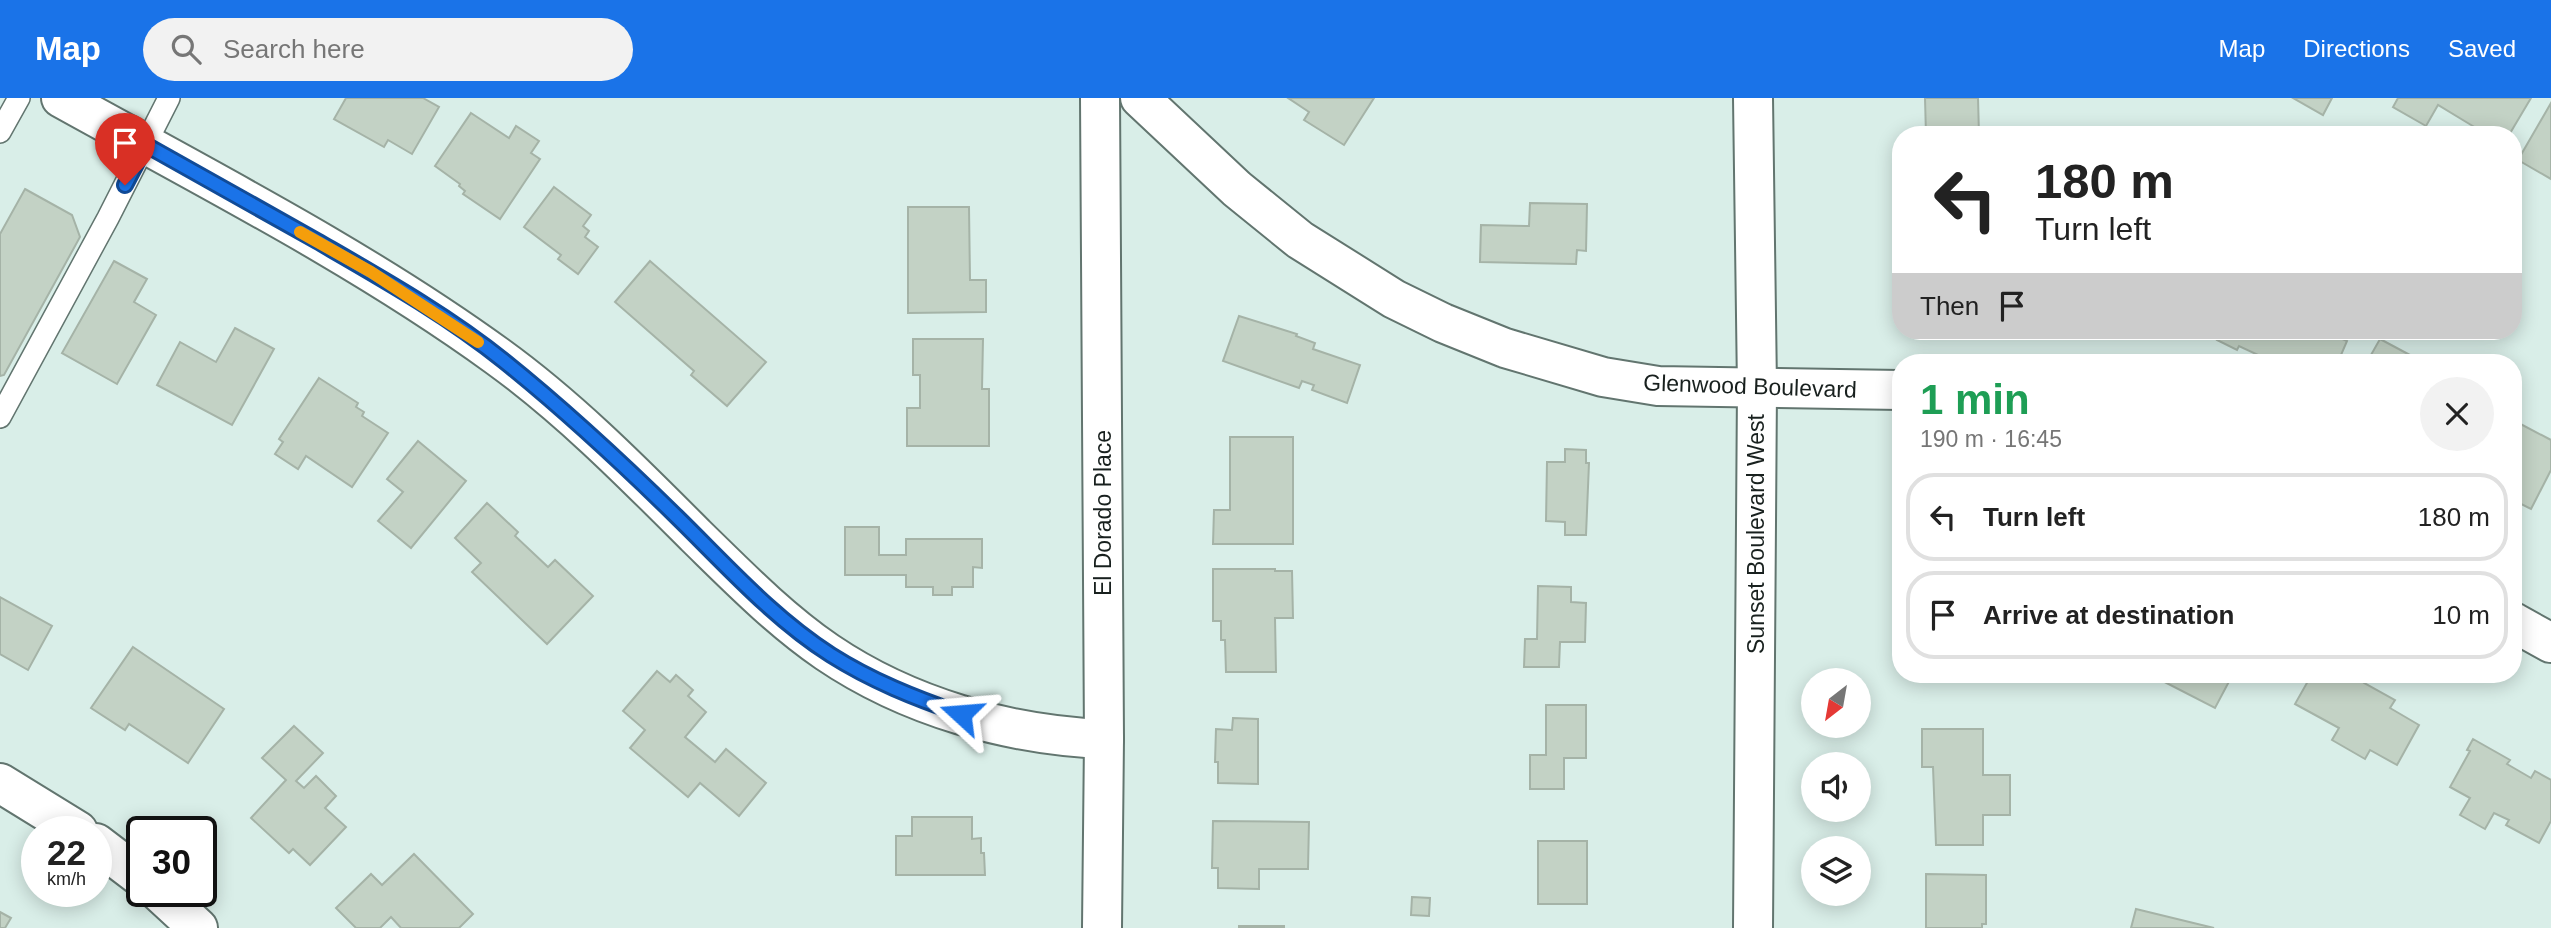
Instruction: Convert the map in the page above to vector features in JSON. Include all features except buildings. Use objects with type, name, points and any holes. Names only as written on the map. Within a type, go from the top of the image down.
[{"type":"street","points":[[61,98],[371,272],[501,358],[628,469],[750,590],[829,653],[877,681],[961,714],[1006,727],[1059,737],[1104,739]]},
{"type":"street","name":"El Dorado Place","points":[[1100,98],[1104,739],[1102,928]]},
{"type":"street","name":"Glenwood Boulevard","points":[[1140,98],[1237,189],[1300,240],[1383,292],[1443,323],[1504,348],[1603,377],[1658,386],[1892,390]]},
{"type":"street","name":"Sunset Boulevard West","points":[[1753,98],[1757,388],[1753,928]]},
{"type":"street","points":[[2522,627],[2551,643]]},
{"type":"street","points":[[0,783],[54,816]]},
{"type":"street","points":[[112,855],[126,866]]},
{"type":"street","points":[[175,907],[198,928]]},
{"type":"lane","points":[[0,132],[19,98]]},
{"type":"lane","points":[[0,417],[169,98]]},
{"type":"slow traffic","points":[[300,232],[371,272],[478,342]]},
{"type":"route","points":[[125,185],[146,145],[371,272],[451,323],[535,386],[628,469],[750,590],[805,636],[877,681],[961,714]]}]
